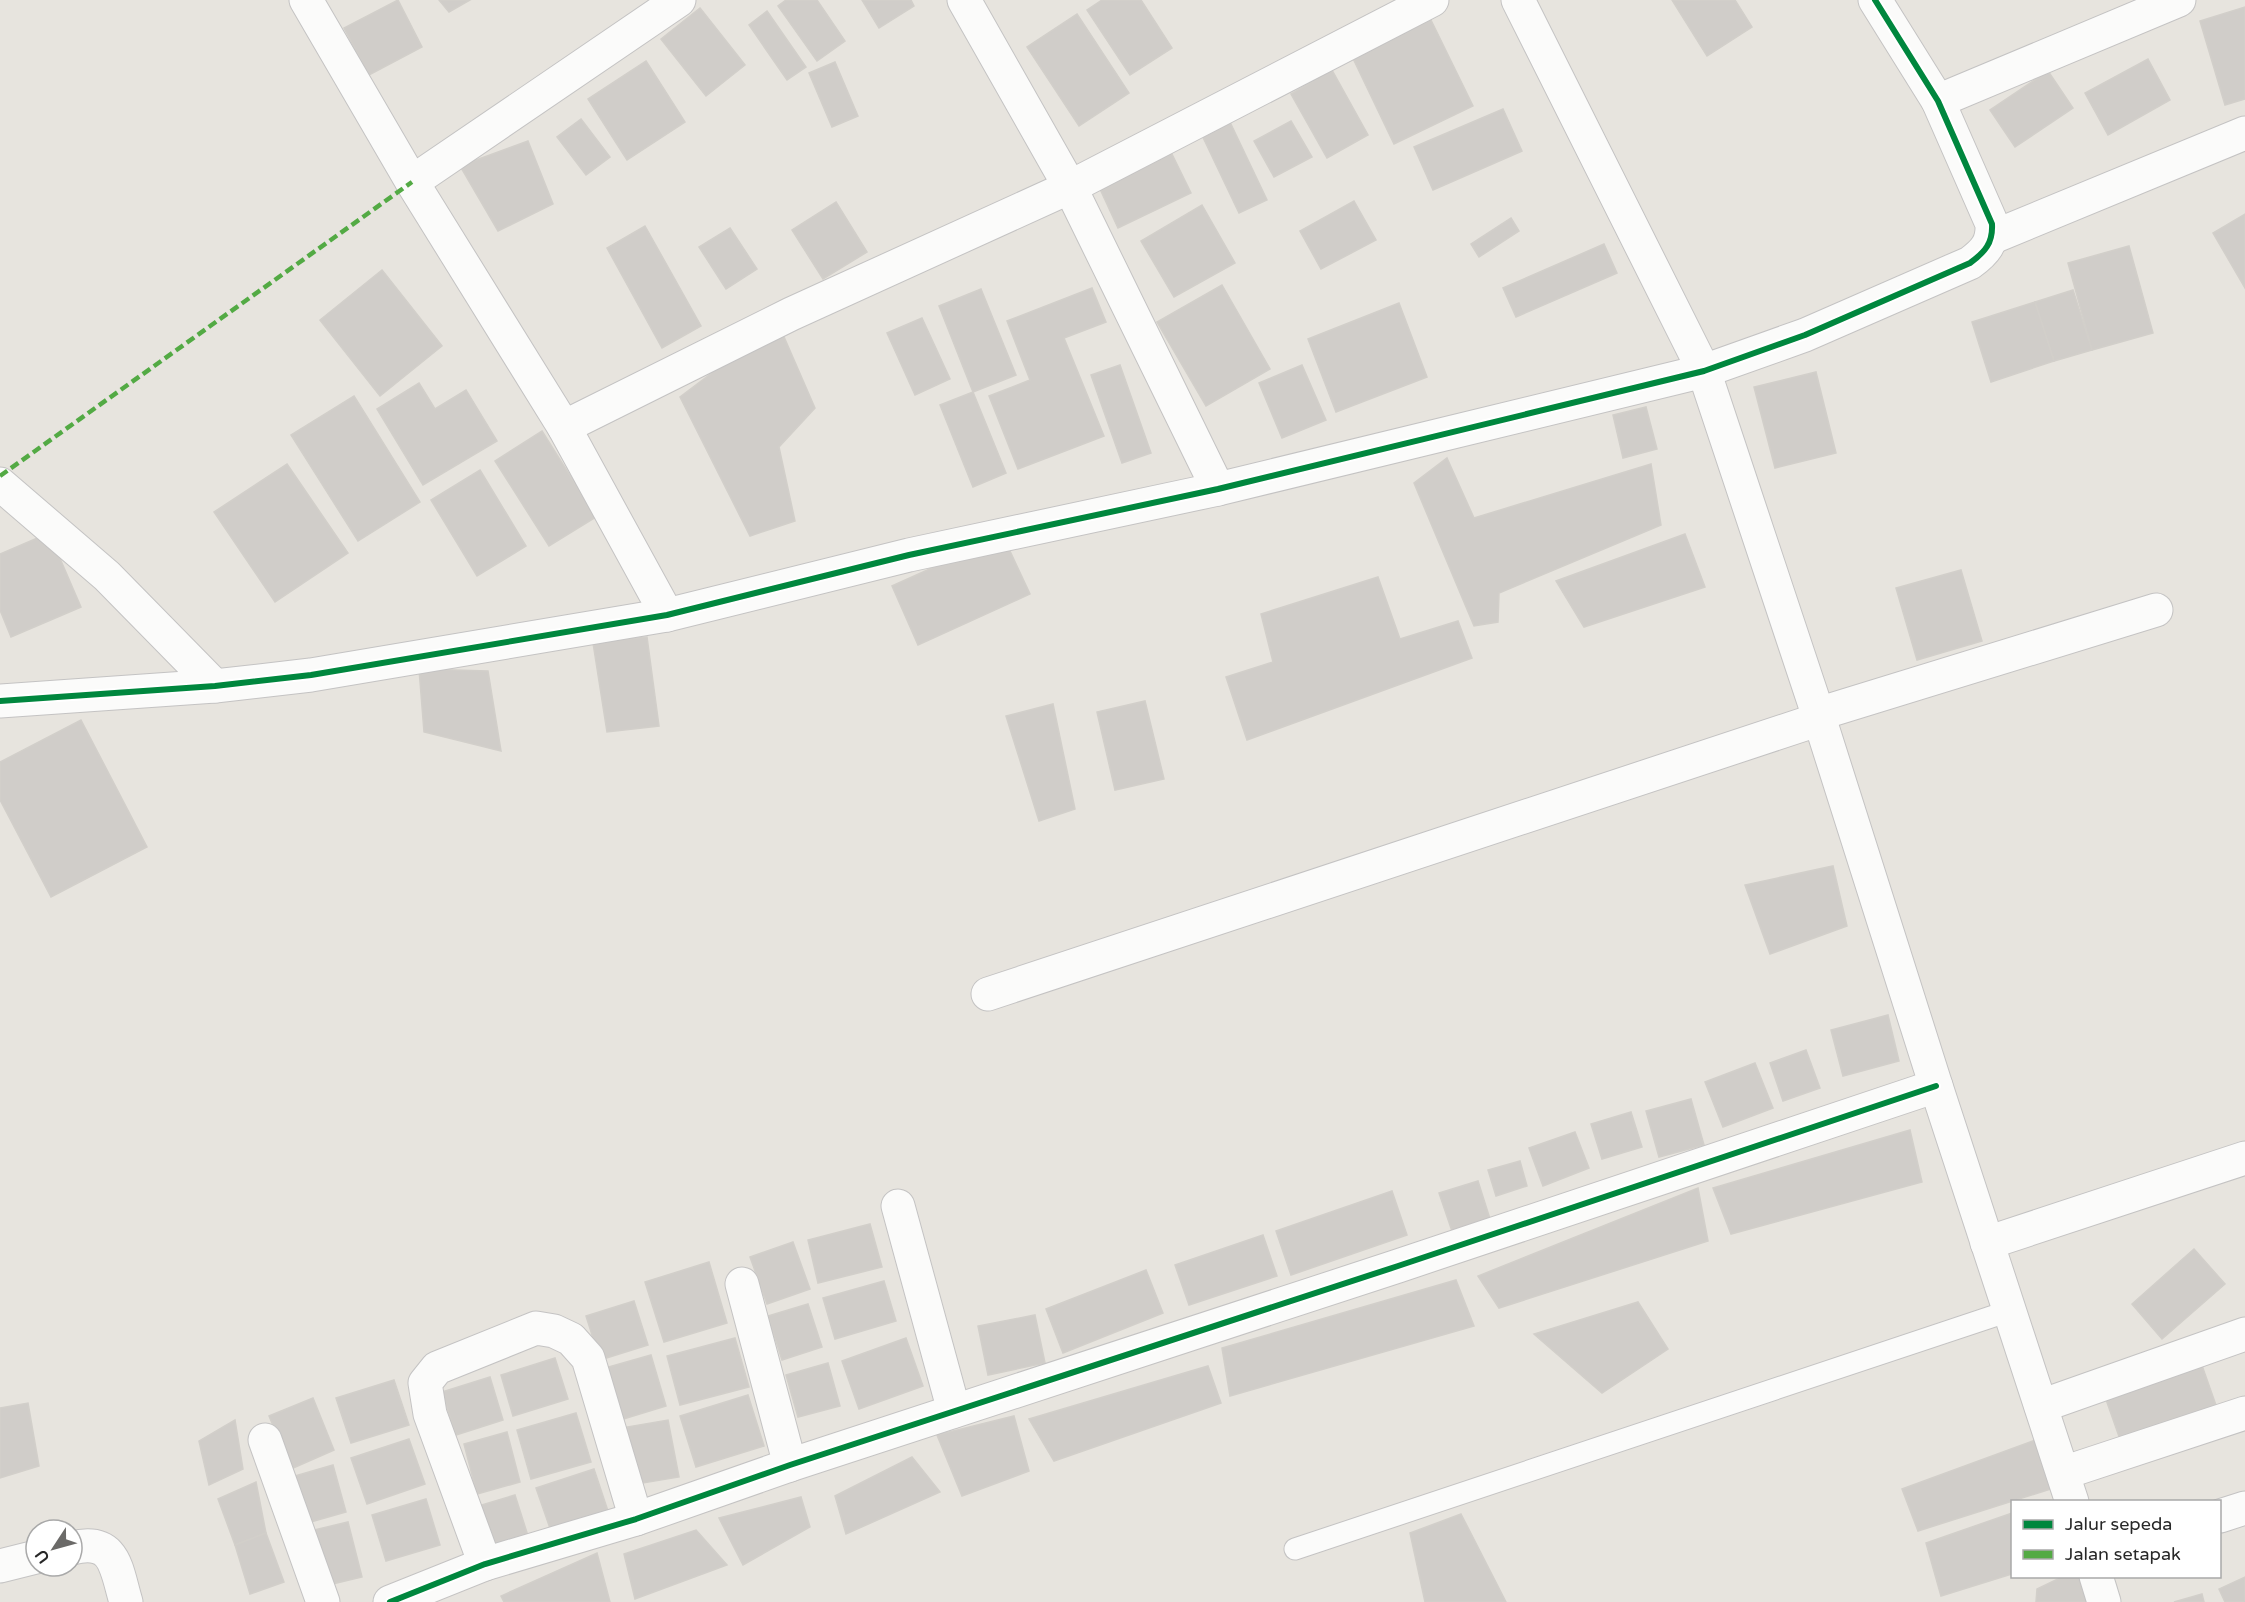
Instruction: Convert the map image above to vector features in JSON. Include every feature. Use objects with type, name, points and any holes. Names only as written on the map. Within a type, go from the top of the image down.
[{"type":"street","points":[[306,0],[412,182],[564,427],[667,615]]},
{"type":"street","points":[[412,182],[679,0]]},
{"type":"street","points":[[964,0],[1070,186],[1218,489]]},
{"type":"street","points":[[564,427],[790,314],[1070,186],[1432,0]]},
{"type":"street","points":[[1518,0],[1704,371],[1819,717],[1936,1086],[2068,1487],[2245,1413]]},
{"type":"street","points":[[0,701],[215,686],[311,675],[667,615],[909,555],[1218,489],[1704,371],[1805,335],[1970,263],[1984,253],[1993,237],[1992,224],[1938,101],[1875,0]]},
{"type":"street","points":[[1938,101],[2179,0]]},
{"type":"street","points":[[1993,237],[2245,133]]},
{"type":"street","points":[[0,484],[107,576],[215,686]]},
{"type":"street","points":[[988,994],[1819,717],[2156,610]]},
{"type":"street","points":[[390,1602],[486,1564],[636,1519],[790,1465],[1936,1086]]},
{"type":"street","points":[[1987,1243],[2245,1158]]},
{"type":"street","points":[[898,1206],[954,1411]]},
{"type":"street","points":[[742,1284],[790,1465]]},
{"type":"street","points":[[486,1564],[430,1414],[424,1383],[437,1368],[536,1328],[554,1331],[572,1339],[588,1358],[636,1519]]},
{"type":"street","points":[[2041,1406],[2245,1334]]},
{"type":"street","points":[[265,1440],[323,1602]]},
{"type":"street","points":[[2221,1516],[2245,1509]]},
{"type":"street","points":[[84,1545],[98,1545],[113,1558],[126,1602]]},
{"type":"street","points":[[0,1566],[24,1560]]},
{"type":"street","points":[[2097,1578],[2104,1602]]},
{"type":"lane","points":[[1295,1549],[2009,1311]]},
{"type":"building","points":[[398,0],[422,47],[369,75],[344,28]]},
{"type":"building","points":[[439,0],[470,0],[449,12]]},
{"type":"building","points":[[786,0],[817,0],[845,41],[817,61],[778,6]]},
{"type":"building","points":[[862,0],[911,0],[914,6],[879,28]]},
{"type":"building","points":[[1102,0],[1141,0],[1172,48],[1130,75],[1087,10]]},
{"type":"building","points":[[1672,0],[1735,0],[1752,27],[1707,56]]},
{"type":"building","points":[[2245,7],[2245,99],[2225,105],[2200,21]]},
{"type":"building","points":[[700,8],[745,65],[706,96],[661,39]]},
{"type":"building","points":[[767,11],[806,67],[787,80],[749,25]]},
{"type":"building","points":[[1077,14],[1129,93],[1079,126],[1027,47]]},
{"type":"building","points":[[1428,14],[1473,106],[1394,144],[1350,52]]},
{"type":"building","points":[[2148,59],[2170,100],[2108,135],[2085,93]]},
{"type":"building","points":[[646,61],[685,122],[627,160],[588,99]]},
{"type":"building","points":[[835,62],[858,116],[832,127],[809,73]]},
{"type":"building","points":[[1332,70],[1368,135],[1327,158],[1291,94]]},
{"type":"building","points":[[2048,71],[2073,108],[2015,147],[1990,110]]},
{"type":"building","points":[[1503,109],[1522,151],[1433,190],[1414,147]]},
{"type":"building","points":[[581,119],[610,157],[586,175],[557,137]]},
{"type":"building","points":[[1229,120],[1267,200],[1239,213],[1201,133]]},
{"type":"building","points":[[1291,121],[1312,157],[1274,177],[1254,141]]},
{"type":"building","points":[[528,141],[553,204],[498,231],[460,166]]},
{"type":"building","points":[[1167,144],[1191,193],[1118,228],[1095,178]]},
{"type":"building","points":[[1354,201],[1376,240],[1321,269],[1300,231]]},
{"type":"building","points":[[836,202],[867,252],[823,279],[792,230]]},
{"type":"building","points":[[1202,205],[1235,263],[1174,297],[1141,241]]},
{"type":"building","points":[[2245,214],[2245,288],[2213,233]]},
{"type":"building","points":[[1511,218],[1519,231],[1479,257],[1471,244]]},
{"type":"building","points":[[645,226],[701,326],[662,348],[607,248]]},
{"type":"building","points":[[730,228],[757,269],[726,289],[699,247]]},
{"type":"building","points":[[1604,244],[1617,273],[1516,317],[1503,288]]},
{"type":"building","points":[[2129,246],[2153,333],[2092,350],[2068,263]]},
{"type":"building","points":[[382,270],[442,346],[380,396],[320,320]]},
{"type":"building","points":[[1222,285],[1270,369],[1206,406],[1157,322]]},
{"type":"building","points":[[1092,288],[1106,322],[1064,338],[1104,436],[1018,469],[989,396],[1030,380],[1007,321]]},
{"type":"building","points":[[981,289],[1016,375],[973,392],[939,306]]},
{"type":"building","points":[[2073,290],[2092,350],[2054,361],[2035,302]]},
{"type":"building","points":[[2035,302],[2054,361],[1991,382],[1972,322]]},
{"type":"building","points":[[1399,303],[1427,377],[1336,412],[1308,339]]},
{"type":"building","points":[[922,318],[950,379],[915,395],[887,333]]},
{"type":"building","points":[[778,323],[815,408],[779,447],[795,521],[750,536],[680,397]]},
{"type":"building","points":[[1120,365],[1151,453],[1122,463],[1091,375]]},
{"type":"building","points":[[1302,365],[1326,420],[1282,438],[1259,383]]},
{"type":"building","points":[[1816,372],[1836,453],[1775,468],[1754,387]]},
{"type":"building","points":[[419,383],[435,409],[466,390],[497,441],[423,485],[377,409]]},
{"type":"building","points":[[973,392],[1006,473],[973,487],[940,405]]},
{"type":"building","points":[[354,396],[420,502],[358,541],[291,435]]},
{"type":"building","points":[[1646,407],[1657,449],[1623,458],[1613,415]]},
{"type":"building","points":[[542,431],[596,517],[549,546],[495,461]]},
{"type":"building","points":[[1447,458],[1474,518],[1651,464],[1661,525],[1499,593],[1498,622],[1474,626],[1414,483]]},
{"type":"building","points":[[287,464],[348,553],[275,602],[214,512]]},
{"type":"building","points":[[480,470],[526,546],[477,576],[431,500]]},
{"type":"building","points":[[49,533],[81,607],[11,637],[0,610],[0,554]]},
{"type":"building","points":[[1685,534],[1705,587],[1584,627],[1556,581]]},
{"type":"building","points":[[1003,536],[1030,594],[918,645],[892,586]]},
{"type":"building","points":[[1961,570],[1982,641],[1917,660],[1896,588]]},
{"type":"building","points":[[1378,577],[1400,639],[1458,621],[1472,658],[1247,740],[1226,677],[1273,662],[1261,614]]},
{"type":"building","points":[[647,637],[659,726],[607,732],[593,643]]},
{"type":"building","points":[[419,669],[488,671],[501,751],[424,732]]},
{"type":"building","points":[[1145,701],[1164,779],[1115,790],[1097,712]]},
{"type":"building","points":[[1053,704],[1075,809],[1039,821],[1006,716]]},
{"type":"building","points":[[81,720],[147,847],[51,897],[0,800],[0,762]]},
{"type":"building","points":[[1833,866],[1847,926],[1770,954],[1745,885]]},
{"type":"building","points":[[1888,1015],[1899,1061],[1843,1076],[1831,1030]]},
{"type":"building","points":[[1806,1050],[1820,1088],[1783,1101],[1770,1063]]},
{"type":"building","points":[[1755,1063],[1773,1108],[1723,1127],[1705,1082]]},
{"type":"building","points":[[1691,1099],[1704,1145],[1659,1157],[1646,1111]]},
{"type":"building","points":[[1631,1112],[1642,1147],[1602,1159],[1591,1124]]},
{"type":"building","points":[[1910,1130],[1922,1182],[1731,1234],[1713,1188]]},
{"type":"building","points":[[1575,1132],[1589,1168],[1543,1186],[1529,1148]]},
{"type":"building","points":[[1520,1161],[1527,1186],[1496,1196],[1488,1170]]},
{"type":"building","points":[[1478,1181],[1491,1222],[1453,1234],[1439,1193]]},
{"type":"building","points":[[1698,1188],[1708,1241],[1499,1308],[1478,1276]]},
{"type":"building","points":[[1392,1191],[1407,1235],[1291,1275],[1276,1231]]},
{"type":"building","points":[[870,1224],[882,1267],[818,1283],[808,1240]]},
{"type":"building","points":[[1263,1235],[1277,1276],[1189,1305],[1175,1265]]},
{"type":"building","points":[[793,1242],[810,1289],[767,1304],[750,1257]]},
{"type":"building","points":[[2194,1249],[2225,1284],[2162,1339],[2132,1304]]},
{"type":"building","points":[[709,1262],[727,1323],[664,1342],[645,1282]]},
{"type":"building","points":[[1146,1270],[1163,1313],[1063,1353],[1046,1309]]},
{"type":"building","points":[[1456,1280],[1474,1326],[1230,1396],[1222,1348]]},
{"type":"building","points":[[884,1281],[896,1321],[835,1339],[823,1298]]},
{"type":"building","points":[[634,1301],[648,1345],[600,1360],[586,1316]]},
{"type":"building","points":[[1638,1302],[1668,1349],[1602,1393],[1534,1334]]},
{"type":"building","points":[[808,1304],[822,1347],[782,1360],[768,1316]]},
{"type":"building","points":[[1035,1315],[1045,1363],[988,1375],[978,1326]]},
{"type":"building","points":[[735,1338],[749,1387],[680,1405],[667,1356]]},
{"type":"building","points":[[906,1338],[923,1386],[859,1409],[842,1361]]},
{"type":"building","points":[[651,1355],[666,1406],[620,1420],[605,1368]]},
{"type":"building","points":[[2199,1357],[2217,1408],[2121,1442],[2103,1391]]},
{"type":"building","points":[[555,1358],[568,1399],[513,1416],[501,1375]]},
{"type":"building","points":[[828,1363],[840,1406],[798,1417],[786,1375]]},
{"type":"building","points":[[1208,1366],[1221,1403],[1054,1461],[1029,1419]]},
{"type":"building","points":[[490,1377],[503,1420],[456,1435],[442,1392]]},
{"type":"building","points":[[394,1380],[409,1425],[351,1443],[336,1398]]},
{"type":"building","points":[[748,1395],[764,1446],[696,1467],[680,1416]]},
{"type":"building","points":[[313,1398],[334,1450],[291,1469],[269,1416]]},
{"type":"building","points":[[28,1403],[39,1466],[0,1478],[0,1408]]},
{"type":"building","points":[[576,1413],[591,1462],[531,1479],[517,1430]]},
{"type":"building","points":[[1014,1416],[1029,1471],[962,1496],[937,1435]]},
{"type":"building","points":[[235,1420],[243,1469],[209,1485],[199,1441]]},
{"type":"building","points":[[668,1420],[679,1477],[637,1484],[627,1427]]},
{"type":"building","points":[[507,1432],[520,1482],[477,1494],[464,1444]]},
{"type":"building","points":[[2041,1438],[2057,1487],[1918,1531],[1902,1489]]},
{"type":"building","points":[[409,1439],[425,1484],[367,1504],[351,1458]]},
{"type":"building","points":[[912,1457],[940,1492],[846,1534],[835,1496]]},
{"type":"building","points":[[333,1465],[346,1512],[300,1525],[288,1478]]},
{"type":"building","points":[[594,1469],[609,1514],[552,1534],[536,1488]]},
{"type":"building","points":[[256,1482],[266,1533],[235,1545],[218,1499]]},
{"type":"building","points":[[515,1495],[529,1539],[490,1551],[475,1507]]},
{"type":"building","points":[[801,1497],[810,1527],[743,1565],[719,1518]]},
{"type":"building","points":[[426,1499],[440,1545],[386,1561],[372,1515]]},
{"type":"building","points":[[2011,1513],[2011,1574],[1941,1596],[1926,1543]]},
{"type":"building","points":[[1461,1514],[1506,1602],[1425,1602],[1410,1533]]},
{"type":"building","points":[[348,1522],[362,1577],[328,1585],[314,1530]]},
{"type":"building","points":[[696,1530],[727,1565],[635,1599],[624,1554]]},
{"type":"building","points":[[266,1533],[284,1582],[250,1594],[235,1545]]},
{"type":"building","points":[[597,1553],[610,1602],[504,1602],[501,1596]]},
{"type":"building","points":[[2245,1577],[2245,1602],[2225,1602],[2219,1589]]},
{"type":"building","points":[[2060,1578],[2086,1578],[2097,1602],[2036,1602],[2037,1589]]},
{"type":"building","points":[[2202,1594],[2204,1602],[2174,1602]]},
{"type":"marked path","points":[[0,476],[412,182]]},
{"type":"cycle path","points":[[0,701],[215,686],[311,675],[667,615],[909,555],[1218,489],[1704,371],[1805,335],[1970,263],[1984,251],[1991,237],[1992,224],[1938,101],[1875,0]]},
{"type":"cycle path","points":[[390,1602],[485,1564],[636,1519],[790,1465],[1398,1266],[1936,1086]]}]
